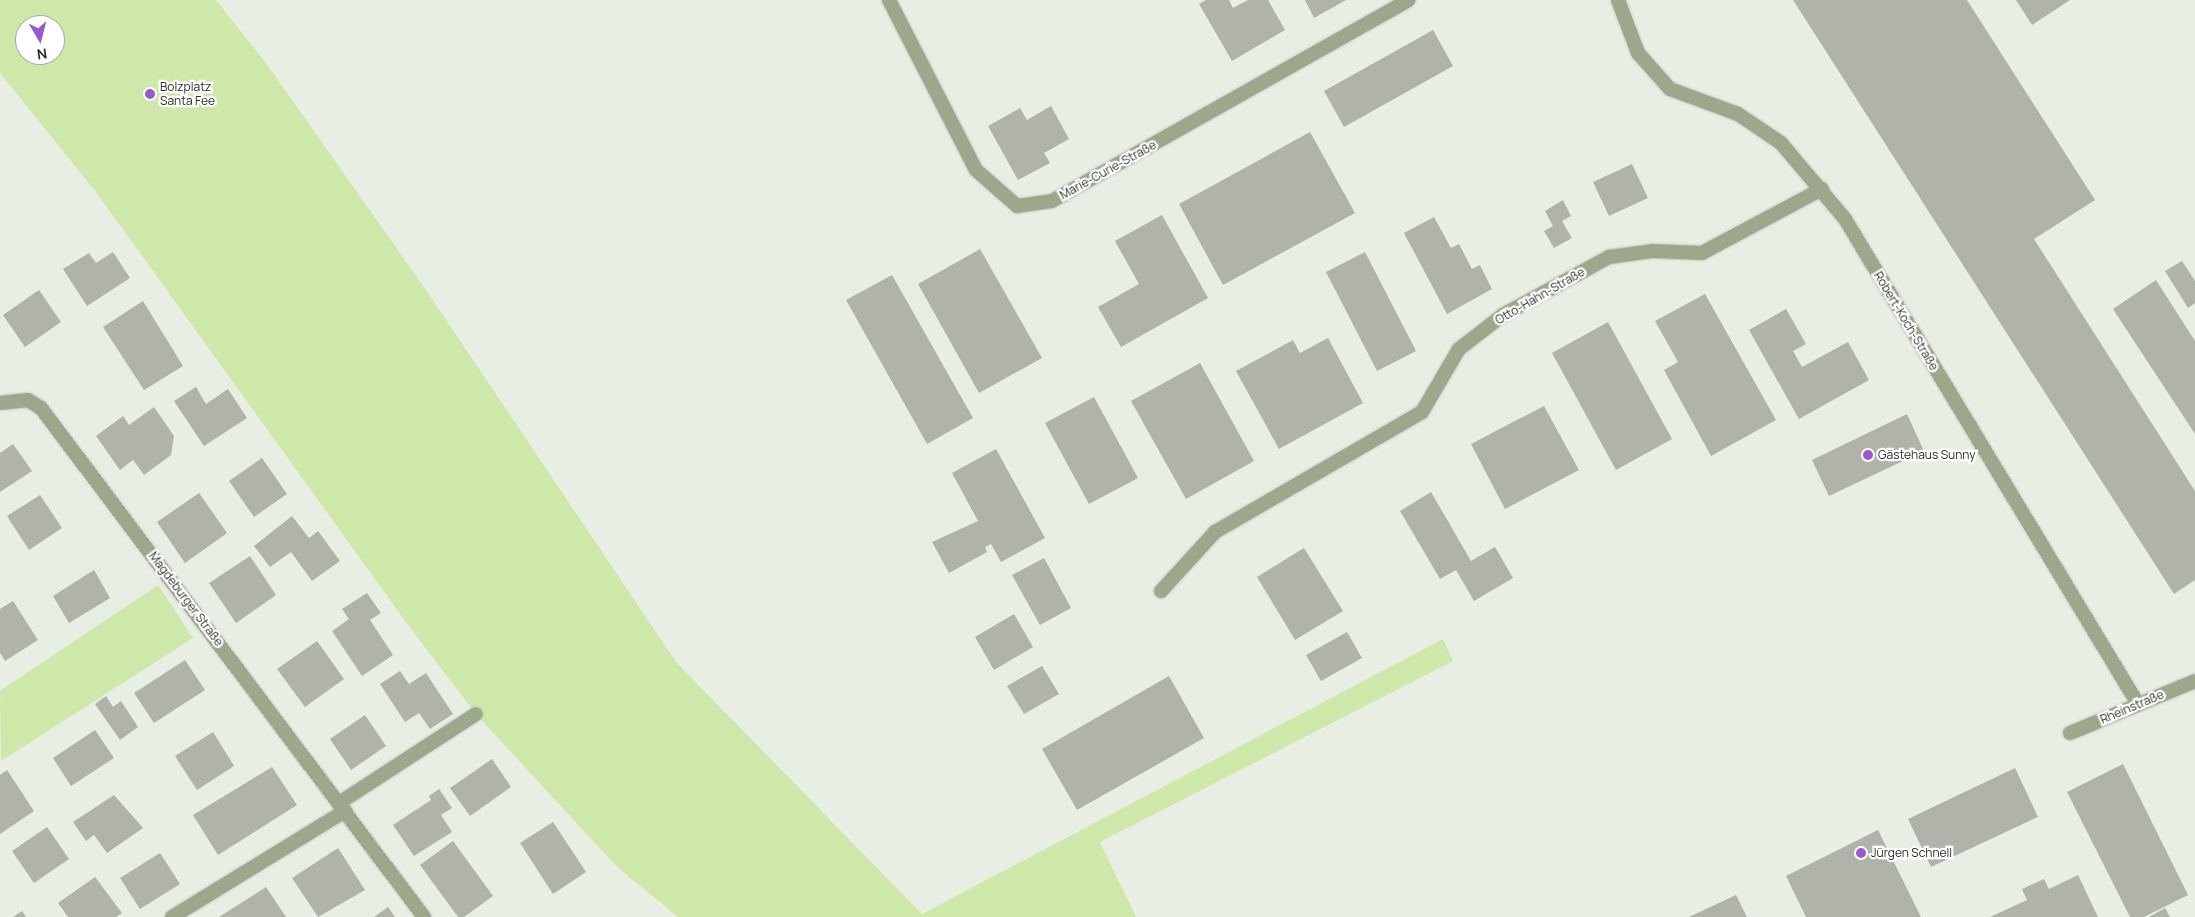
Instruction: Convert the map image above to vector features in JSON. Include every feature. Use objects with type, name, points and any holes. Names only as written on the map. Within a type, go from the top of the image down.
[{"type":"street","name":"Marie-Curie-Straße","points":[[889,0],[976,170],[1017,206],[1052,201],[1408,0]]},
{"type":"street","name":"Robert-Koch-Straße","points":[[1618,0],[1638,53],[1670,90],[1738,114],[1781,143],[1822,189],[1845,219],[2138,704]]},
{"type":"street","name":"Otto-Hahn-Straße","points":[[1161,591],[1215,532],[1422,412],[1459,349],[1503,315],[1609,257],[1652,251],[1702,253],[1822,189]]},
{"type":"street","name":"Magdeburger Straße","points":[[0,402],[28,400],[40,408],[104,490],[424,917]]},
{"type":"street","name":"Rheinstraße","points":[[2070,733],[2195,681]]},
{"type":"street","points":[[172,917],[342,807],[476,714]]},
{"type":"green space","points":[[0,0],[216,0],[266,63],[426,290],[676,662],[922,914],[1443,639],[1453,661],[1100,842],[1136,917],[678,917],[617,867],[476,714],[411,629],[96,192],[0,73]]},
{"type":"green space","points":[[158,585],[193,638],[1,761],[0,691]]},
{"type":"building","points":[[1206,0],[1229,0],[1233,8],[1248,0],[1268,0],[1285,30],[1232,61],[1199,4]]},
{"type":"building","points":[[1305,0],[1346,0],[1314,18]]},
{"type":"building","points":[[1793,0],[1967,0],[2095,200],[2034,239],[2195,491],[2195,580],[2174,594]]},
{"type":"building","points":[[2016,0],[2070,0],[2032,25]]},
{"type":"building","points":[[1433,30],[1453,66],[1344,127],[1324,91]]},
{"type":"building","points":[[1051,106],[1069,139],[1044,153],[1050,163],[1018,180],[988,126],[1020,108],[1027,120]]},
{"type":"building","points":[[1310,132],[1355,213],[1223,285],[1179,204]]},
{"type":"building","points":[[1632,164],[1648,198],[1609,216],[1593,182]]},
{"type":"building","points":[[1563,200],[1571,216],[1562,221],[1572,238],[1554,248],[1544,231],[1553,226],[1545,211]]},
{"type":"building","points":[[1162,215],[1208,298],[1121,347],[1098,307],[1139,284],[1115,241]]},
{"type":"building","points":[[1434,217],[1451,248],[1459,244],[1472,269],[1480,265],[1492,289],[1447,314],[1404,233]]},
{"type":"building","points":[[980,249],[1042,358],[979,393],[918,284]]},
{"type":"building","points":[[113,252],[130,278],[87,306],[63,269],[89,253],[96,263]]},
{"type":"building","points":[[1365,252],[1416,351],[1377,371],[1326,272]]},
{"type":"building","points":[[2182,261],[2195,281],[2195,303],[2188,308],[2165,271]]},
{"type":"building","points":[[892,275],[973,418],[927,444],[846,300]]},
{"type":"building","points":[[2156,280],[2195,341],[2195,434],[2113,309]]},
{"type":"building","points":[[39,290],[61,322],[25,347],[3,315]]},
{"type":"building","points":[[1705,294],[1776,420],[1711,456],[1664,370],[1678,362],[1655,321]]},
{"type":"building","points":[[143,301],[183,366],[144,390],[103,327]]},
{"type":"building","points":[[1786,309],[1806,344],[1793,351],[1802,367],[1848,342],[1869,380],[1799,419],[1749,330]]},
{"type":"building","points":[[1608,322],[1672,439],[1616,470],[1552,353]]},
{"type":"building","points":[[1328,338],[1363,403],[1279,449],[1236,371],[1293,340],[1300,353]]},
{"type":"building","points":[[1200,363],[1254,461],[1186,499],[1131,401]]},
{"type":"building","points":[[196,387],[206,404],[228,389],[247,418],[204,446],[174,401]]},
{"type":"building","points":[[1094,397],[1138,478],[1089,504],[1045,423]]},
{"type":"building","points":[[1544,406],[1579,470],[1505,509],[1471,444]]},
{"type":"building","points":[[154,407],[174,436],[171,455],[144,475],[133,460],[120,470],[96,436],[123,416],[129,425]]},
{"type":"building","name":"Gästehaus Sunny","points":[[1907,414],[1924,451],[1829,496],[1812,460]]},
{"type":"building","points":[[13,444],[32,471],[0,492],[0,453]]},
{"type":"building","points":[[996,449],[1045,538],[1001,562],[991,544],[985,547],[987,552],[949,573],[932,542],[978,521],[952,473]]},
{"type":"building","points":[[262,458],[287,494],[254,517],[229,481]]},
{"type":"building","points":[[1431,492],[1471,561],[1495,547],[1513,578],[1474,601],[1456,570],[1440,579],[1400,511]]},
{"type":"building","points":[[199,493],[227,533],[185,563],[157,522]]},
{"type":"building","points":[[40,495],[62,528],[29,550],[7,516]]},
{"type":"building","points":[[292,516],[309,538],[318,531],[340,561],[312,581],[291,552],[270,567],[254,546]]},
{"type":"building","points":[[1304,548],[1343,611],[1295,640],[1257,577]]},
{"type":"building","points":[[250,556],[276,595],[236,623],[209,583]]},
{"type":"building","points":[[1044,558],[1071,608],[1040,625],[1012,575]]},
{"type":"building","points":[[94,570],[110,598],[69,623],[53,596]]},
{"type":"building","points":[[367,593],[381,613],[370,620],[393,655],[362,676],[332,631],[349,619],[342,609]]},
{"type":"building","points":[[13,601],[38,640],[5,661],[0,653],[0,609]]},
{"type":"building","points":[[1014,614],[1033,647],[994,670],[975,637]]},
{"type":"building","points":[[1347,632],[1362,658],[1321,681],[1306,655]]},
{"type":"building","points":[[317,641],[344,679],[305,707],[277,669]]},
{"type":"building","points":[[185,660],[205,690],[154,723],[134,693]]},
{"type":"building","points":[[1042,666],[1059,694],[1024,714],[1007,686]]},
{"type":"building","points":[[400,671],[409,684],[426,673],[453,714],[430,729],[419,713],[405,722],[380,684]]},
{"type":"building","points":[[1169,676],[1204,738],[1077,810],[1042,749]]},
{"type":"building","points":[[106,696],[113,707],[121,701],[138,727],[120,740],[95,704]]},
{"type":"building","points":[[365,715],[386,746],[351,770],[330,739]]},
{"type":"building","points":[[95,730],[114,758],[71,786],[53,758]]},
{"type":"building","points":[[213,732],[234,766],[197,790],[175,756]]},
{"type":"building","points":[[492,759],[511,787],[470,816],[450,788]]},
{"type":"building","points":[[2123,764],[2188,895],[2144,917],[2130,917],[2067,792]]},
{"type":"building","points":[[272,767],[297,805],[218,855],[193,815]]},
{"type":"building","points":[[2015,768],[2038,817],[1931,867],[1908,819]]},
{"type":"building","points":[[7,770],[34,811],[0,834],[0,775]]},
{"type":"building","points":[[439,789],[452,808],[441,815],[452,832],[414,856],[393,825],[431,800],[429,796]]},
{"type":"building","points":[[114,795],[143,828],[107,853],[94,835],[86,841],[73,822]]},
{"type":"building","points":[[553,822],[586,872],[553,894],[520,843]]},
{"type":"building","points":[[47,827],[69,859],[34,883],[12,851]]},
{"type":"building","name":"Jürgen Schnell","points":[[1878,830],[1921,917],[1806,917],[1786,876]]},
{"type":"building","points":[[453,841],[493,896],[464,917],[458,917],[420,865]]},
{"type":"building","points":[[338,848],[365,890],[318,917],[292,878]]},
{"type":"building","points":[[160,853],[180,884],[140,909],[120,878]]},
{"type":"building","points":[[2078,875],[2098,917],[1990,917],[2027,900],[2022,889],[2044,879],[2049,889]]},
{"type":"building","points":[[95,877],[122,913],[116,917],[68,917],[58,903]]},
{"type":"building","points":[[266,887],[286,917],[219,917]]},
{"type":"building","points":[[1736,895],[1747,917],[1689,917]]},
{"type":"building","points":[[388,907],[395,917],[374,917]]},
{"type":"building","points":[[2165,908],[2170,917],[2149,917]]},
{"type":"building","points":[[22,911],[26,917],[13,917]]},
{"type":"place","name":"Bolzplatz Santa Fee","points":[[150,94]]},
{"type":"place","name":"Gästehaus Sunny","points":[[1868,455]]},
{"type":"place","name":"Jürgen Schnell","points":[[1861,853]]}]
